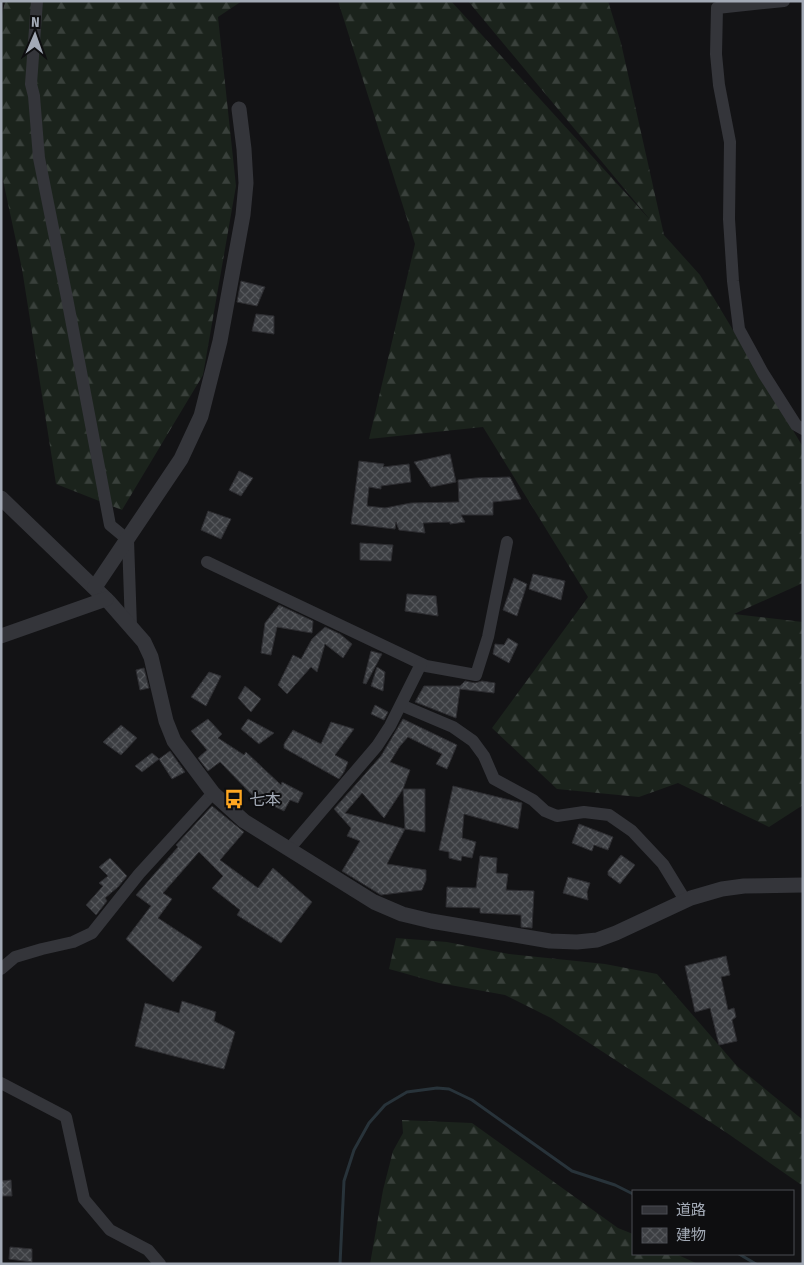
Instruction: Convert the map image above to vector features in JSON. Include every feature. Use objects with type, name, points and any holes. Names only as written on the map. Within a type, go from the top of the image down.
[{"type":"street","points":[[37,1],[31,84],[34,96],[39,158],[110,525],[128,540],[131,627]]},
{"type":"street","points":[[784,1],[717,8],[716,54],[719,85],[730,142],[729,219],[733,281],[739,329],[763,373],[796,426],[803,429]]},
{"type":"street","points":[[95,588],[181,459],[201,416],[211,379],[243,215],[246,183],[240,109]]},
{"type":"street","points":[[1,498],[106,599],[144,642],[151,657],[166,720],[174,741],[213,793],[244,821],[374,902],[402,914],[431,921],[550,941],[577,942],[597,940],[686,900],[722,890],[744,886],[803,885]]},
{"type":"street","points":[[207,562],[421,664],[476,675],[488,637],[507,542]]},
{"type":"street","points":[[1,636],[106,599]]},
{"type":"street","points":[[289,849],[378,746],[421,664]]},
{"type":"street","points":[[401,705],[453,727],[473,740],[484,756],[494,779],[533,800],[544,811],[557,816],[584,812],[609,815],[632,831],[662,864],[686,900]]},
{"type":"street","points":[[1,969],[15,957],[73,942],[92,933],[139,874],[213,793]]},
{"type":"street","points":[[1,1083],[66,1117],[84,1199],[110,1230],[148,1250],[160,1264]]},
{"type":"green space","points":[[5,1],[242,1],[218,17],[236,186],[203,375],[122,510],[56,484],[22,269],[1,171],[1,21]]},
{"type":"green space","points":[[338,1],[451,1],[652,222],[468,1],[608,1],[621,43],[664,235],[700,275],[803,447],[803,583],[734,614],[803,622],[803,805],[769,827],[678,783],[639,797],[557,789],[492,728],[588,597],[483,427],[369,439],[415,244]]},
{"type":"green space","points":[[396,938],[447,942],[509,954],[605,964],[657,974],[737,1066],[803,1120],[803,1186],[727,1133],[551,1018],[505,995],[439,983],[389,969]]},
{"type":"green space","points":[[402,1120],[472,1123],[618,1228],[632,1234],[632,1255],[678,1255],[698,1264],[370,1264],[383,1190],[393,1151],[403,1133]]},
{"type":"building","points":[[241,281],[265,287],[257,306],[237,302]]},
{"type":"building","points":[[256,314],[274,316],[274,334],[252,331]]},
{"type":"building","points":[[450,454],[456,482],[431,487],[414,462]]},
{"type":"building","points":[[359,461],[384,464],[383,467],[409,464],[411,482],[381,486],[381,489],[369,487],[367,506],[385,508],[411,503],[459,502],[458,480],[476,478],[510,477],[521,499],[493,502],[493,515],[461,515],[465,522],[450,524],[450,522],[423,523],[425,533],[399,530],[396,522],[395,529],[351,524]]},
{"type":"building","points":[[239,471],[253,478],[241,496],[229,490]]},
{"type":"building","points":[[208,511],[231,519],[221,539],[201,530]]},
{"type":"building","points":[[360,543],[393,545],[391,561],[360,560]]},
{"type":"building","points":[[533,574],[565,581],[561,600],[529,589]]},
{"type":"building","points":[[514,578],[527,584],[517,616],[503,610]]},
{"type":"building","points":[[407,594],[436,596],[438,616],[405,611]]},
{"type":"building","points":[[279,605],[313,621],[312,633],[277,627],[271,655],[261,653],[265,623]]},
{"type":"building","points":[[325,627],[340,634],[352,644],[343,658],[325,644],[317,672],[311,667],[287,694],[278,685],[293,655],[301,659],[312,639]]},
{"type":"building","points":[[508,638],[518,644],[509,663],[493,654],[495,644],[504,645]]},
{"type":"building","points":[[371,651],[382,654],[366,684],[363,683]]},
{"type":"building","points":[[377,667],[385,672],[383,691],[371,686]]},
{"type":"building","points":[[144,668],[149,688],[140,690],[136,670]]},
{"type":"building","points":[[209,672],[221,676],[206,706],[191,697]]},
{"type":"building","points":[[465,681],[495,683],[494,693],[460,689],[456,718],[415,702],[424,686],[460,686]]},
{"type":"building","points":[[245,686],[261,699],[251,712],[238,698]]},
{"type":"building","points":[[375,705],[388,712],[384,720],[371,714]]},
{"type":"building","points":[[208,719],[222,734],[218,738],[244,755],[246,752],[281,785],[282,782],[303,793],[298,803],[290,800],[284,811],[263,801],[261,804],[220,762],[208,771],[198,758],[207,750],[191,731]]},
{"type":"building","points":[[248,719],[274,733],[259,744],[241,729]]},
{"type":"building","points":[[403,719],[457,745],[447,769],[436,764],[442,754],[408,737],[390,762],[410,770],[403,789],[384,818],[362,793],[345,813],[405,829],[387,864],[426,870],[426,880],[422,890],[381,895],[342,871],[360,841],[347,836],[351,828],[334,809],[381,756]]},
{"type":"building","points":[[331,722],[354,729],[335,755],[348,762],[339,779],[284,748],[284,744],[293,730],[321,744]]},
{"type":"building","points":[[121,725],[137,738],[121,755],[103,742]]},
{"type":"building","points":[[170,751],[185,772],[172,779],[159,759]]},
{"type":"building","points":[[152,753],[159,759],[142,772],[135,766]]},
{"type":"building","points":[[453,786],[522,803],[518,829],[464,814],[462,838],[476,842],[472,858],[462,856],[461,861],[449,858],[449,852],[439,850]]},
{"type":"building","points":[[403,789],[425,789],[425,832],[405,829]]},
{"type":"building","points":[[212,806],[244,832],[220,860],[258,888],[273,868],[312,902],[281,943],[237,915],[240,910],[212,888],[223,876],[199,852],[163,893],[172,899],[158,918],[202,947],[173,982],[126,939],[151,906],[136,895],[178,847],[176,845]]},
{"type":"building","points":[[579,824],[613,837],[608,850],[594,845],[592,851],[572,843]]},
{"type":"building","points":[[621,855],[635,865],[620,884],[608,875],[608,871]]},
{"type":"building","points":[[480,856],[497,858],[496,873],[508,874],[506,890],[534,891],[532,928],[521,927],[521,915],[480,913],[480,908],[446,907],[447,887],[476,888]]},
{"type":"building","points":[[110,858],[127,876],[105,898],[107,901],[96,915],[86,905],[103,886],[99,883],[108,876],[99,867]]},
{"type":"building","points":[[568,877],[590,883],[587,892],[588,900],[563,893]]},
{"type":"building","points":[[726,956],[730,975],[721,977],[728,1010],[734,1008],[736,1017],[732,1020],[737,1041],[719,1045],[710,1008],[695,1012],[685,966]]},
{"type":"building","points":[[182,1001],[216,1012],[214,1021],[235,1032],[224,1069],[135,1046],[145,1003],[179,1013]]},
{"type":"building","points":[[11,1180],[12,1196],[1,1196],[1,1181]]},
{"type":"building","points":[[10,1247],[32,1249],[32,1262],[9,1259]]},
{"type":"waterway","points":[[340,1264],[344,1181],[354,1150],[369,1123],[385,1105],[407,1092],[437,1088],[449,1089],[472,1100],[572,1171],[615,1185],[632,1194]]},
{"type":"waterway","points":[[741,1255],[756,1264]]},
{"type":"place","name":"七本","points":[[234,799]]}]
